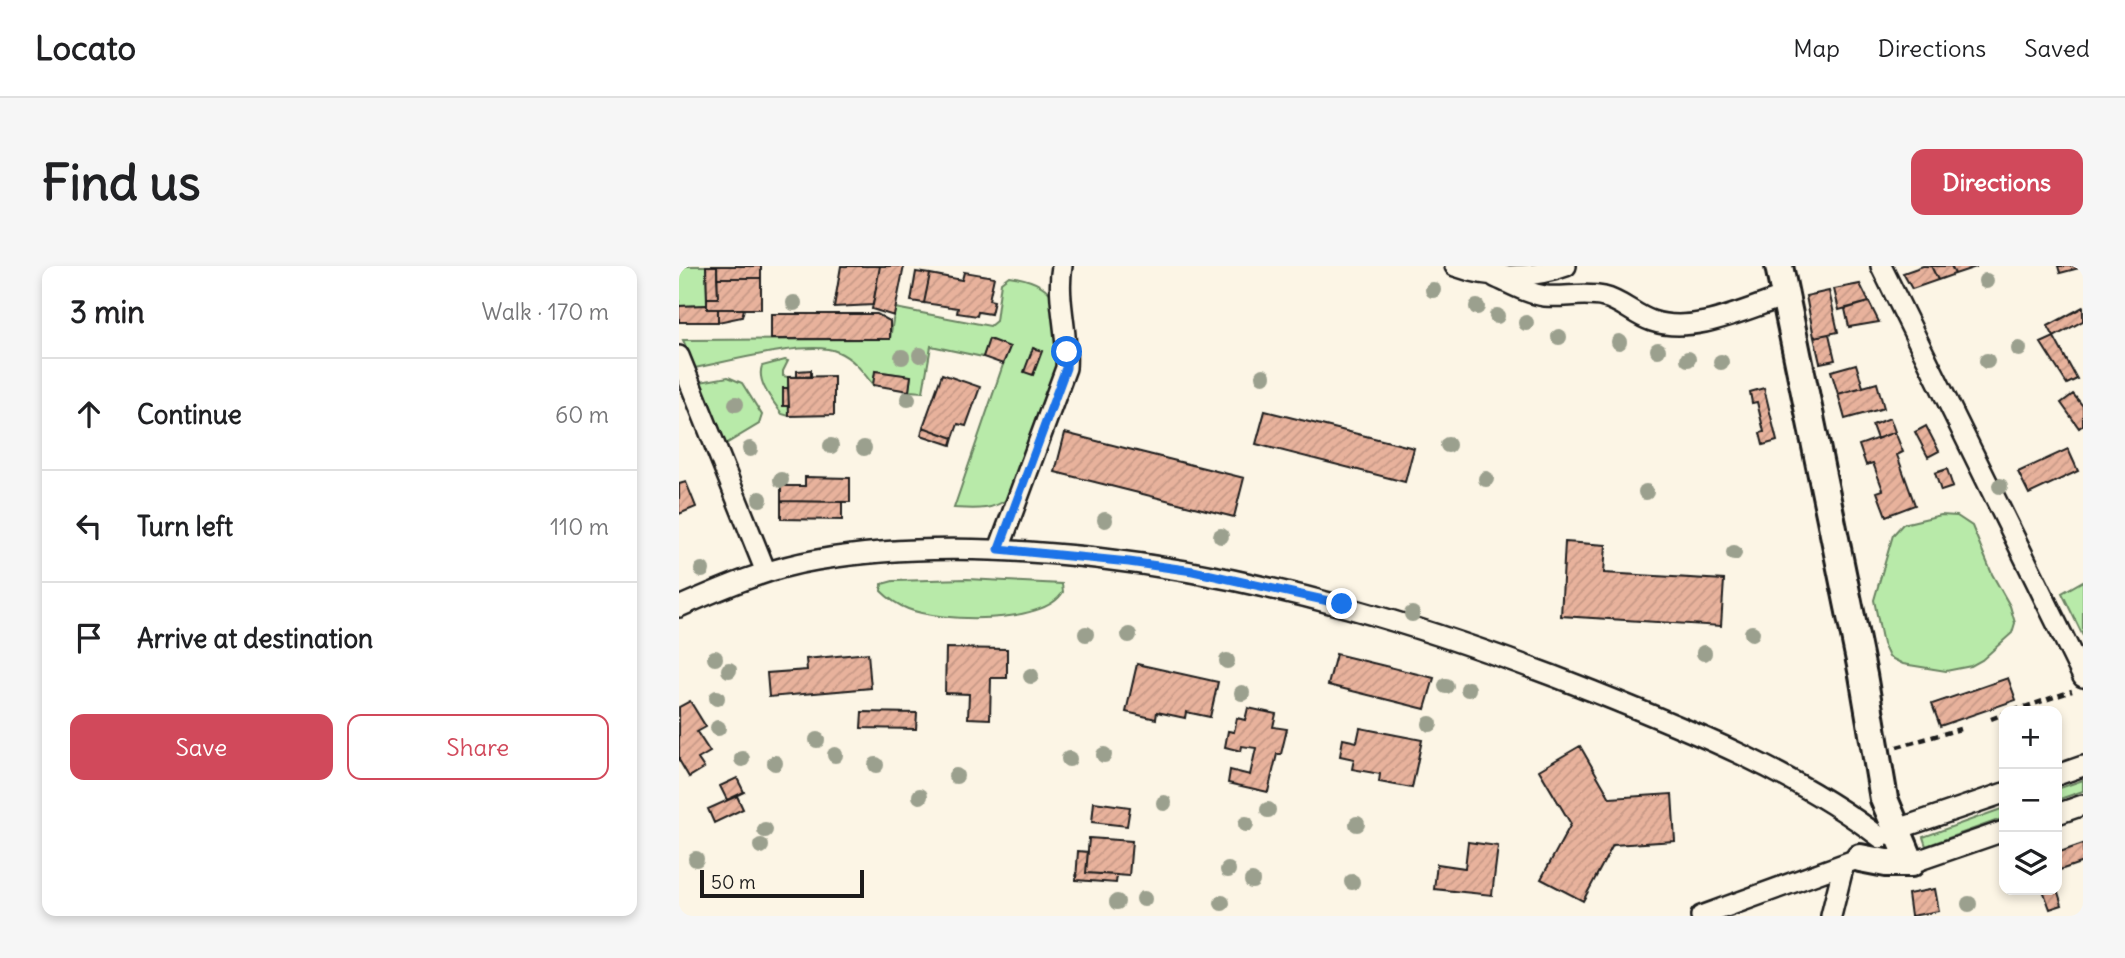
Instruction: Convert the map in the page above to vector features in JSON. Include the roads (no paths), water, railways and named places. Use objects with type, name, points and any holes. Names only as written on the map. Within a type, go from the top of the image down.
[{"type":"street","points":[[999,549],[1066,368],[1067,352],[1060,289],[1062,266]]},
{"type":"street","points":[[1455,266],[1495,277],[1544,296],[1604,297],[1652,321],[1675,326],[1697,325],[1786,296]]},
{"type":"street","points":[[1495,277],[1538,273],[1566,266]]},
{"type":"street","points":[[1779,266],[1860,661],[1889,834]]},
{"type":"street","points":[[1884,267],[2083,677]]},
{"type":"street","points":[[679,356],[766,572]]},
{"type":"street","points":[[679,607],[766,572],[817,560],[882,552],[999,549],[1193,571],[1269,587],[1367,613],[1530,667],[1634,708],[1813,792],[1889,834],[1911,863]]},
{"type":"street","points":[[2062,773],[2083,766]]},
{"type":"street","points":[[1701,916],[1852,861],[1889,834],[1999,795]]},
{"type":"street","points":[[2062,812],[2083,805]]},
{"type":"street","points":[[1852,861],[1911,863],[2001,832]]},
{"type":"street","points":[[1831,916],[1852,861]]}]
